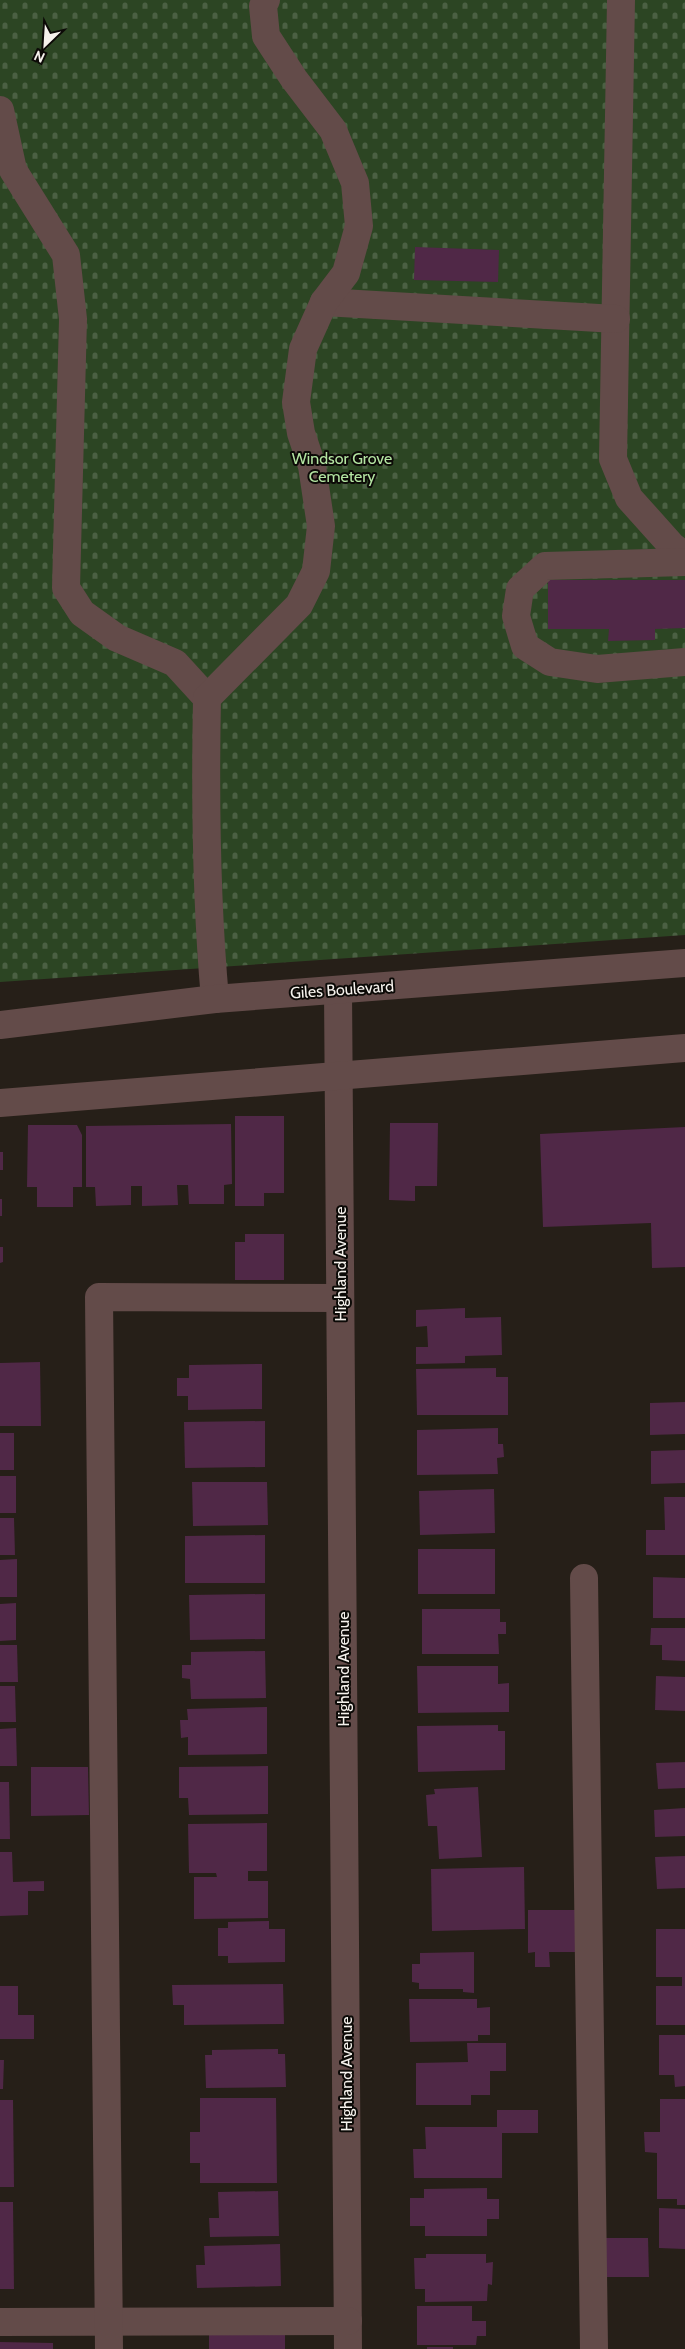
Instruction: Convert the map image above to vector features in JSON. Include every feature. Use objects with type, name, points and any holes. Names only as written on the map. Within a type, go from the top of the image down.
[{"type":"street","points":[[207,698],[299,605],[316,570],[321,526],[312,466],[301,433],[296,402],[303,349],[324,302],[346,273],[359,226],[356,183],[333,130],[294,79],[266,36],[263,6],[266,0]]},
{"type":"street","points":[[621,0],[613,459],[630,498],[672,546],[685,556]]},
{"type":"street","points":[[0,110],[13,170],[66,255],[73,320],[66,588],[82,612],[117,638],[175,662],[207,698],[205,777],[208,893],[215,999]]},
{"type":"street","points":[[324,302],[616,319]]},
{"type":"street","points":[[685,562],[545,566],[520,589],[516,616],[525,646],[550,662],[598,668],[685,662]]},
{"type":"street","name":"Giles Boulevard","points":[[0,1025],[215,999],[685,963]]},
{"type":"street","name":"Highland Avenue","points":[[338,990],[348,2349]]},
{"type":"street","points":[[0,1103],[685,1048]]},
{"type":"street","points":[[109,2349],[99,1297],[340,1298]]},
{"type":"street","points":[[584,1578],[594,2349]]},
{"type":"street","points":[[0,2322],[348,2321]]},
{"type":"green space","name":"Windsor Grove Cemetery","points":[[0,0],[685,0],[685,935],[0,982]]},
{"type":"building","points":[[415,247],[499,250],[498,282],[414,280]]},
{"type":"building","points":[[548,580],[685,580],[685,628],[655,629],[655,640],[608,641],[609,629],[548,629]]},
{"type":"building","points":[[235,1116],[284,1116],[284,1193],[264,1193],[264,1206],[235,1206]]},
{"type":"building","points":[[390,1123],[438,1123],[437,1186],[415,1186],[415,1201],[389,1200]]},
{"type":"building","points":[[231,1124],[232,1184],[224,1185],[224,1204],[189,1204],[188,1185],[177,1185],[178,1205],[142,1206],[142,1186],[131,1186],[131,1205],[96,1206],[95,1187],[86,1187],[86,1126]]},
{"type":"building","points":[[28,1125],[77,1125],[82,1135],[82,1187],[73,1187],[73,1207],[37,1207],[37,1187],[27,1187]]},
{"type":"building","points":[[685,1127],[685,1267],[652,1268],[651,1223],[543,1227],[540,1134]]},
{"type":"building","points":[[0,1152],[3,1152],[3,1170],[0,1170]]},
{"type":"building","points":[[0,1199],[2,1199],[2,1216],[0,1216]]},
{"type":"building","points":[[245,1234],[284,1234],[284,1280],[235,1280],[235,1242],[245,1242]]},
{"type":"building","points":[[0,1247],[3,1247],[3,1262],[0,1263]]},
{"type":"building","points":[[465,1308],[465,1318],[501,1317],[502,1355],[465,1356],[465,1363],[416,1364],[416,1347],[428,1347],[427,1326],[416,1327],[416,1310]]},
{"type":"building","points":[[40,1362],[41,1426],[0,1426],[0,1363]]},
{"type":"building","points":[[262,1364],[262,1409],[188,1410],[188,1396],[177,1396],[177,1378],[189,1378],[189,1365]]},
{"type":"building","points":[[496,1368],[496,1377],[508,1377],[508,1415],[417,1415],[416,1369]]},
{"type":"building","points":[[685,1402],[685,1434],[650,1435],[650,1403]]},
{"type":"building","points":[[265,1421],[265,1467],[185,1468],[184,1422]]},
{"type":"building","points":[[498,1428],[498,1444],[503,1444],[504,1457],[497,1458],[498,1474],[417,1475],[417,1430]]},
{"type":"building","points":[[0,1433],[14,1433],[14,1470],[0,1470]]},
{"type":"building","points":[[685,1450],[685,1483],[651,1484],[651,1451]]},
{"type":"building","points":[[0,1476],[16,1476],[16,1513],[0,1513]]},
{"type":"building","points":[[192,1482],[267,1482],[268,1525],[193,1526]]},
{"type":"building","points":[[494,1489],[495,1533],[420,1535],[419,1491]]},
{"type":"building","points":[[664,1497],[685,1497],[685,1555],[646,1555],[646,1530],[665,1530]]},
{"type":"building","points":[[0,1518],[14,1518],[15,1555],[0,1555]]},
{"type":"building","points":[[265,1535],[265,1583],[185,1583],[185,1536]]},
{"type":"building","points":[[418,1549],[495,1549],[495,1594],[418,1594]]},
{"type":"building","points":[[17,1559],[17,1597],[0,1597],[0,1560]]},
{"type":"building","points":[[653,1577],[685,1578],[685,1618],[653,1618]]},
{"type":"building","points":[[265,1594],[265,1639],[190,1640],[189,1595]]},
{"type":"building","points":[[16,1603],[16,1640],[0,1641],[0,1604]]},
{"type":"building","points":[[422,1609],[500,1609],[500,1622],[506,1622],[506,1634],[498,1634],[499,1654],[422,1654]]},
{"type":"building","points":[[651,1628],[685,1628],[685,1661],[662,1660],[662,1645],[650,1645]]},
{"type":"building","points":[[0,1645],[17,1645],[18,1682],[0,1682]]},
{"type":"building","points":[[265,1651],[266,1698],[191,1699],[190,1679],[182,1678],[182,1665],[191,1665],[191,1652]]},
{"type":"building","points":[[417,1666],[498,1666],[498,1684],[509,1683],[509,1712],[418,1713]]},
{"type":"building","points":[[656,1676],[685,1677],[685,1711],[655,1710]]},
{"type":"building","points":[[0,1686],[15,1686],[16,1722],[0,1722]]},
{"type":"building","points":[[267,1707],[267,1754],[188,1755],[188,1737],[181,1738],[180,1720],[188,1720],[187,1709]]},
{"type":"building","points":[[498,1725],[498,1731],[505,1731],[505,1770],[418,1772],[417,1726]]},
{"type":"building","points":[[16,1728],[17,1766],[0,1766],[0,1729]]},
{"type":"building","points":[[685,1762],[685,1788],[658,1789],[656,1763]]},
{"type":"building","points":[[268,1766],[268,1814],[189,1815],[188,1798],[179,1798],[179,1767]]},
{"type":"building","points":[[31,1767],[88,1767],[89,1815],[31,1816]]},
{"type":"building","points":[[0,1782],[9,1782],[10,1839],[0,1839]]},
{"type":"building","points":[[478,1787],[482,1857],[439,1859],[437,1826],[428,1826],[426,1795],[435,1794],[434,1789]]},
{"type":"building","points":[[685,1808],[685,1836],[655,1837],[654,1810]]},
{"type":"building","points":[[267,1823],[267,1871],[248,1871],[248,1881],[268,1881],[268,1918],[194,1919],[194,1877],[217,1877],[216,1873],[189,1873],[188,1824]]},
{"type":"building","points":[[0,1852],[12,1852],[13,1882],[44,1881],[44,1891],[28,1891],[28,1915],[0,1916]]},
{"type":"building","points":[[685,1856],[685,1888],[657,1889],[655,1857]]},
{"type":"building","points":[[524,1867],[525,1929],[432,1931],[431,1869]]},
{"type":"building","points":[[528,1910],[575,1910],[575,1952],[549,1952],[550,1967],[535,1967],[535,1952],[528,1953]]},
{"type":"building","points":[[269,1921],[269,1929],[285,1929],[285,1962],[228,1963],[228,1956],[218,1956],[218,1928],[228,1928],[228,1922]]},
{"type":"building","points":[[656,1929],[685,1929],[685,2025],[656,2025],[656,1986],[682,1986],[682,1977],[656,1977]]},
{"type":"building","points":[[474,1952],[474,1993],[463,1992],[463,1989],[419,1989],[419,1983],[412,1982],[412,1964],[420,1964],[420,1953]]},
{"type":"building","points":[[283,1984],[284,2024],[184,2025],[184,2005],[173,2005],[172,1985]]},
{"type":"building","points":[[0,1986],[18,1986],[18,2015],[34,2015],[34,2039],[0,2039]]},
{"type":"building","points":[[409,1999],[477,1999],[477,2008],[490,2007],[490,2035],[478,2035],[478,2041],[410,2042]]},
{"type":"building","points":[[659,2035],[685,2035],[685,2086],[675,2087],[674,2075],[659,2075]]},
{"type":"building","points":[[467,2043],[506,2043],[506,2071],[490,2071],[490,2095],[471,2095],[471,2105],[416,2105],[416,2063],[468,2062]]},
{"type":"building","points":[[278,2049],[278,2054],[285,2054],[286,2087],[206,2088],[205,2055],[212,2055],[212,2050]]},
{"type":"building","points":[[0,2060],[4,2060],[3,2089],[0,2089]]},
{"type":"building","points":[[200,2098],[276,2098],[277,2183],[200,2183],[200,2163],[190,2163],[190,2132],[200,2132]]},
{"type":"building","points":[[660,2099],[685,2099],[685,2205],[677,2205],[677,2199],[657,2199],[657,2153],[645,2152],[644,2132],[660,2132]]},
{"type":"building","points":[[0,2100],[13,2100],[14,2187],[0,2187]]},
{"type":"building","points":[[497,2110],[538,2110],[538,2133],[502,2133],[502,2178],[414,2178],[413,2149],[426,2149],[425,2127],[497,2127]]},
{"type":"building","points":[[487,2188],[487,2199],[499,2199],[499,2219],[487,2219],[487,2236],[425,2236],[425,2226],[410,2226],[410,2198],[424,2198],[424,2189]]},
{"type":"building","points":[[278,2191],[279,2236],[210,2237],[209,2218],[219,2218],[218,2192]]},
{"type":"building","points":[[0,2202],[13,2202],[14,2289],[0,2289]]},
{"type":"building","points":[[659,2208],[685,2209],[685,2249],[659,2248]]},
{"type":"building","points":[[605,2238],[648,2238],[649,2277],[605,2277]]},
{"type":"building","points":[[280,2244],[281,2286],[197,2288],[196,2265],[205,2265],[204,2246]]},
{"type":"building","points":[[426,2254],[486,2254],[486,2263],[493,2262],[492,2285],[488,2284],[487,2301],[425,2302],[425,2289],[415,2289],[414,2258],[426,2258]]},
{"type":"building","points":[[417,2306],[472,2306],[472,2321],[486,2321],[486,2336],[477,2336],[476,2345],[417,2345]]},
{"type":"building","points":[[285,2333],[285,2349],[209,2349],[209,2335]]},
{"type":"building","points":[[0,2342],[53,2343],[53,2349],[0,2349]]},
{"type":"building","points":[[427,2347],[453,2347],[453,2349],[427,2349]]}]
